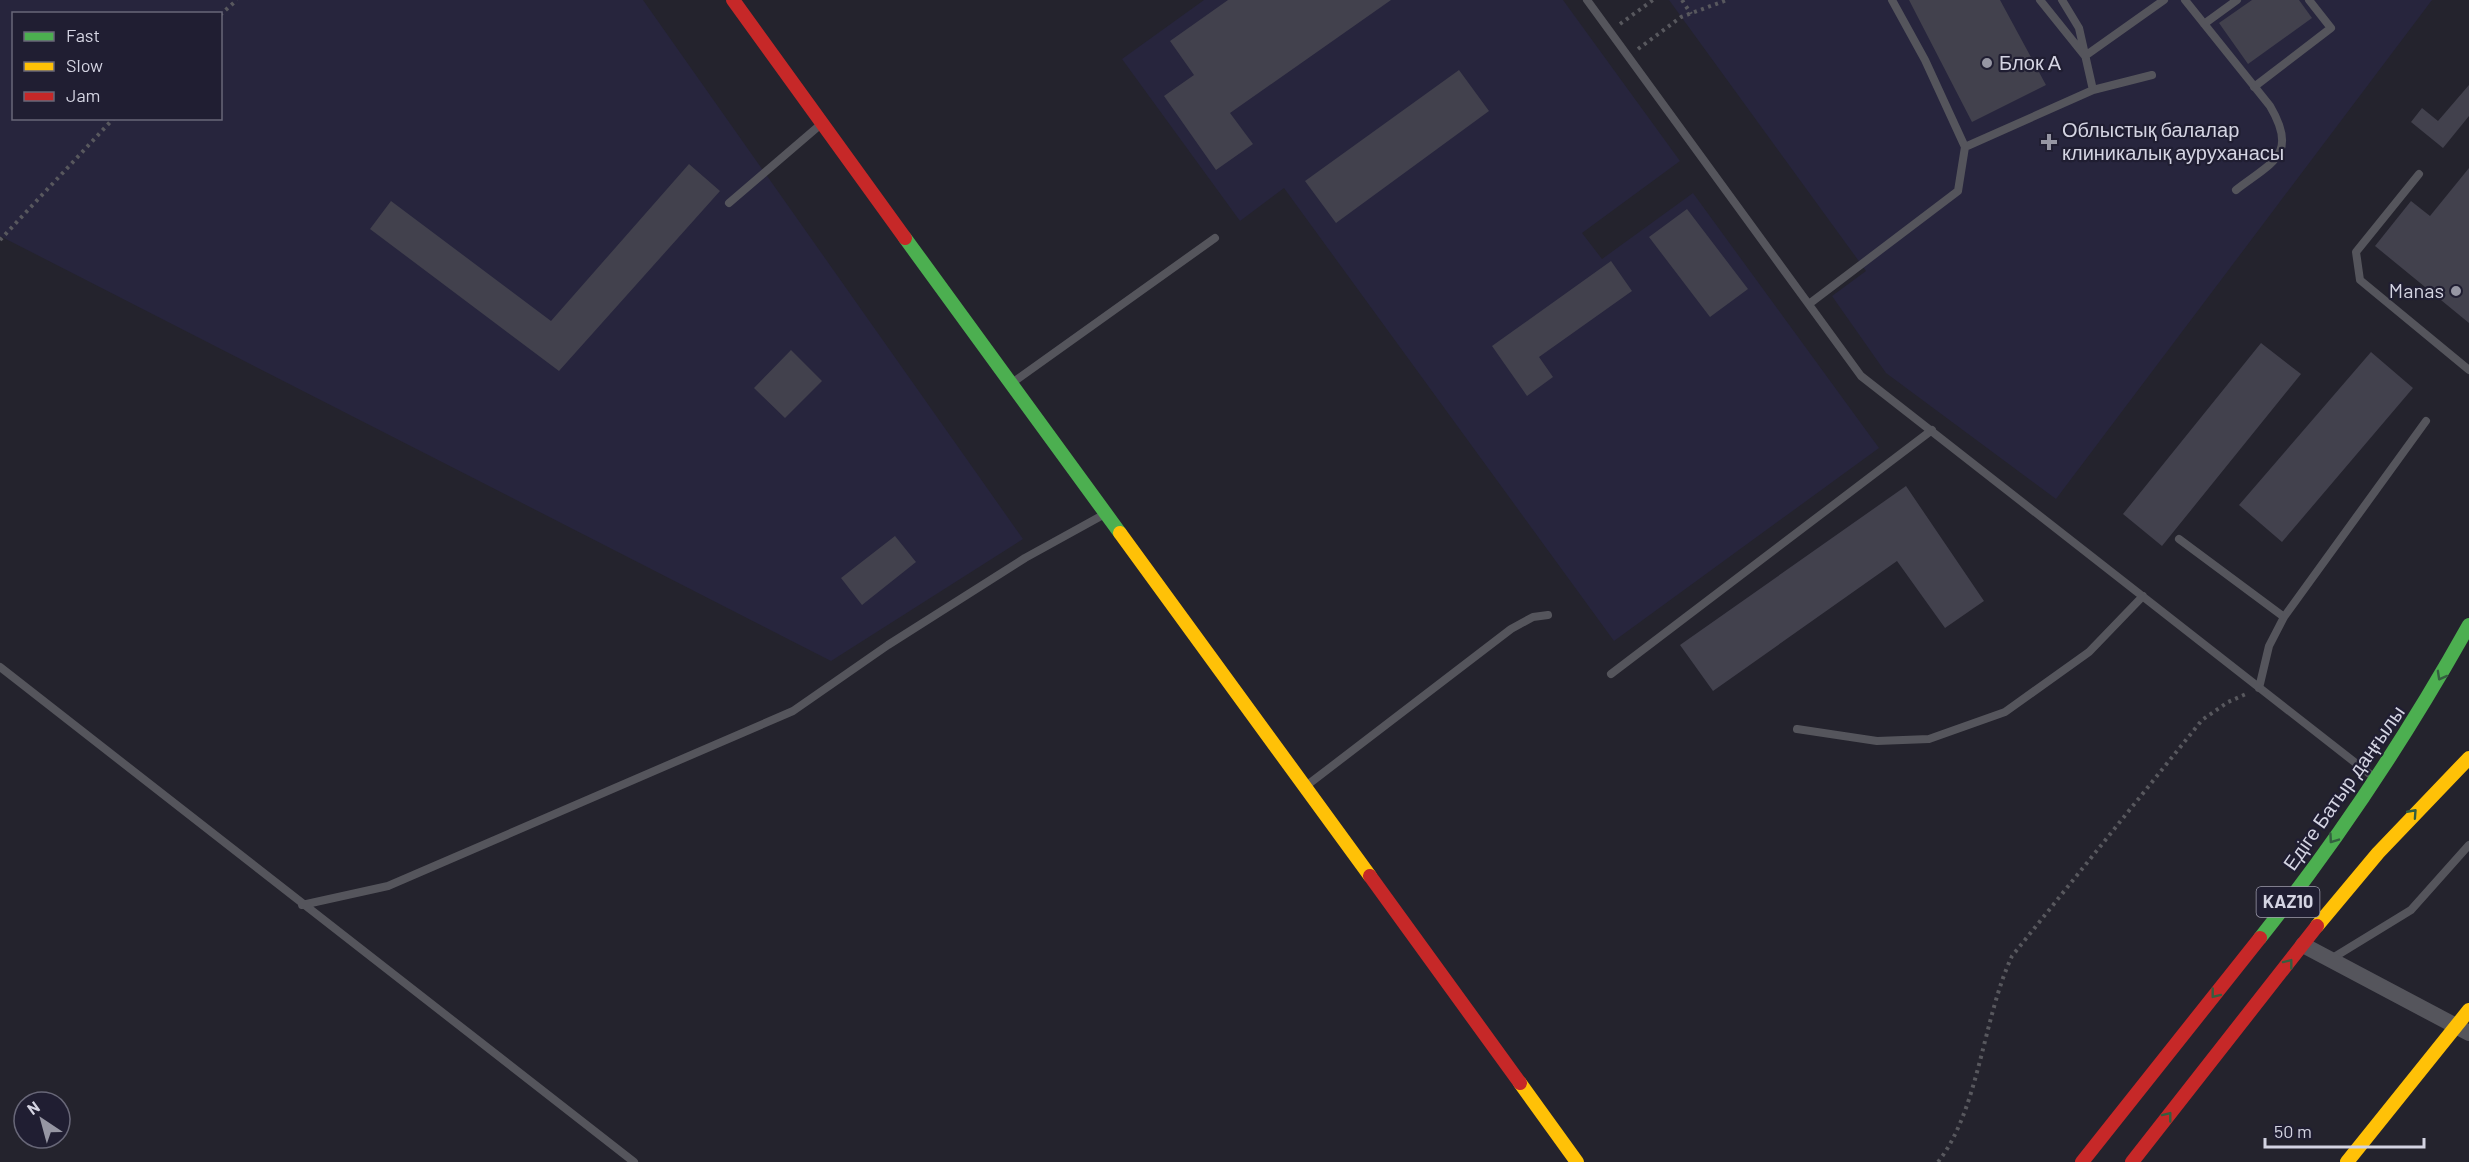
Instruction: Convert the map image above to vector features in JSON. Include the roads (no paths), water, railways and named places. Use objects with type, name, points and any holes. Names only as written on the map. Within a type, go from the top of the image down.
[{"type":"street","points":[[733,0],[1009,385],[1107,513],[1577,1162]]},
{"type":"street","name":"Едіге Батыр даңғылы","points":[[2082,1162],[2290,900],[2426,704],[2469,625]]},
{"type":"street","name":"KAZ10","points":[[2132,1162],[2303,945],[2415,810],[2469,758]]},
{"type":"street","points":[[2303,945],[2462,1030]]},
{"type":"street","points":[[2347,1162],[2462,1030],[2469,1010]]},
{"type":"lane","points":[[1587,0],[1861,376],[2375,779]]},
{"type":"lane","points":[[1809,304],[1958,191],[1965,147],[1925,60],[1892,0]]},
{"type":"lane","points":[[2040,0],[2085,56]]},
{"type":"lane","points":[[2062,0],[2079,28],[2093,90]]},
{"type":"lane","points":[[2085,56],[2164,0]]},
{"type":"lane","points":[[2185,0],[2254,87],[2280,124],[2284,141],[2280,156],[2236,190]]},
{"type":"lane","points":[[2204,24],[2237,0]]},
{"type":"lane","points":[[2254,87],[2331,28],[2309,0]]},
{"type":"lane","points":[[1965,147],[2093,90],[2152,75]]},
{"type":"lane","points":[[729,203],[822,123]]},
{"type":"lane","points":[[2419,174],[2356,252],[2360,280],[2469,370]]},
{"type":"lane","points":[[1009,385],[1215,238]]},
{"type":"lane","points":[[2259,688],[2269,646],[2284,617],[2426,421]]},
{"type":"lane","points":[[1611,674],[1932,430]]},
{"type":"lane","points":[[302,905],[388,886],[793,711],[888,645],[1025,558],[1107,513]]},
{"type":"lane","points":[[2179,539],[2284,617]]},
{"type":"lane","points":[[1797,729],[1877,741],[1929,739],[2005,712],[2089,652],[2143,596]]},
{"type":"lane","points":[[1306,786],[1511,629],[1533,617],[1548,615]]},
{"type":"lane","points":[[0,667],[634,1162]]},
{"type":"lane","points":[[2331,959],[2410,910],[2469,844]]},
{"type":"place","name":"Блок А","points":[[1987,63]]},
{"type":"place","name":"Облыстық балалар клиникалық ауруханасы","points":[[2049,142]]},
{"type":"place","name":"Manas","points":[[2456,291]]}]
